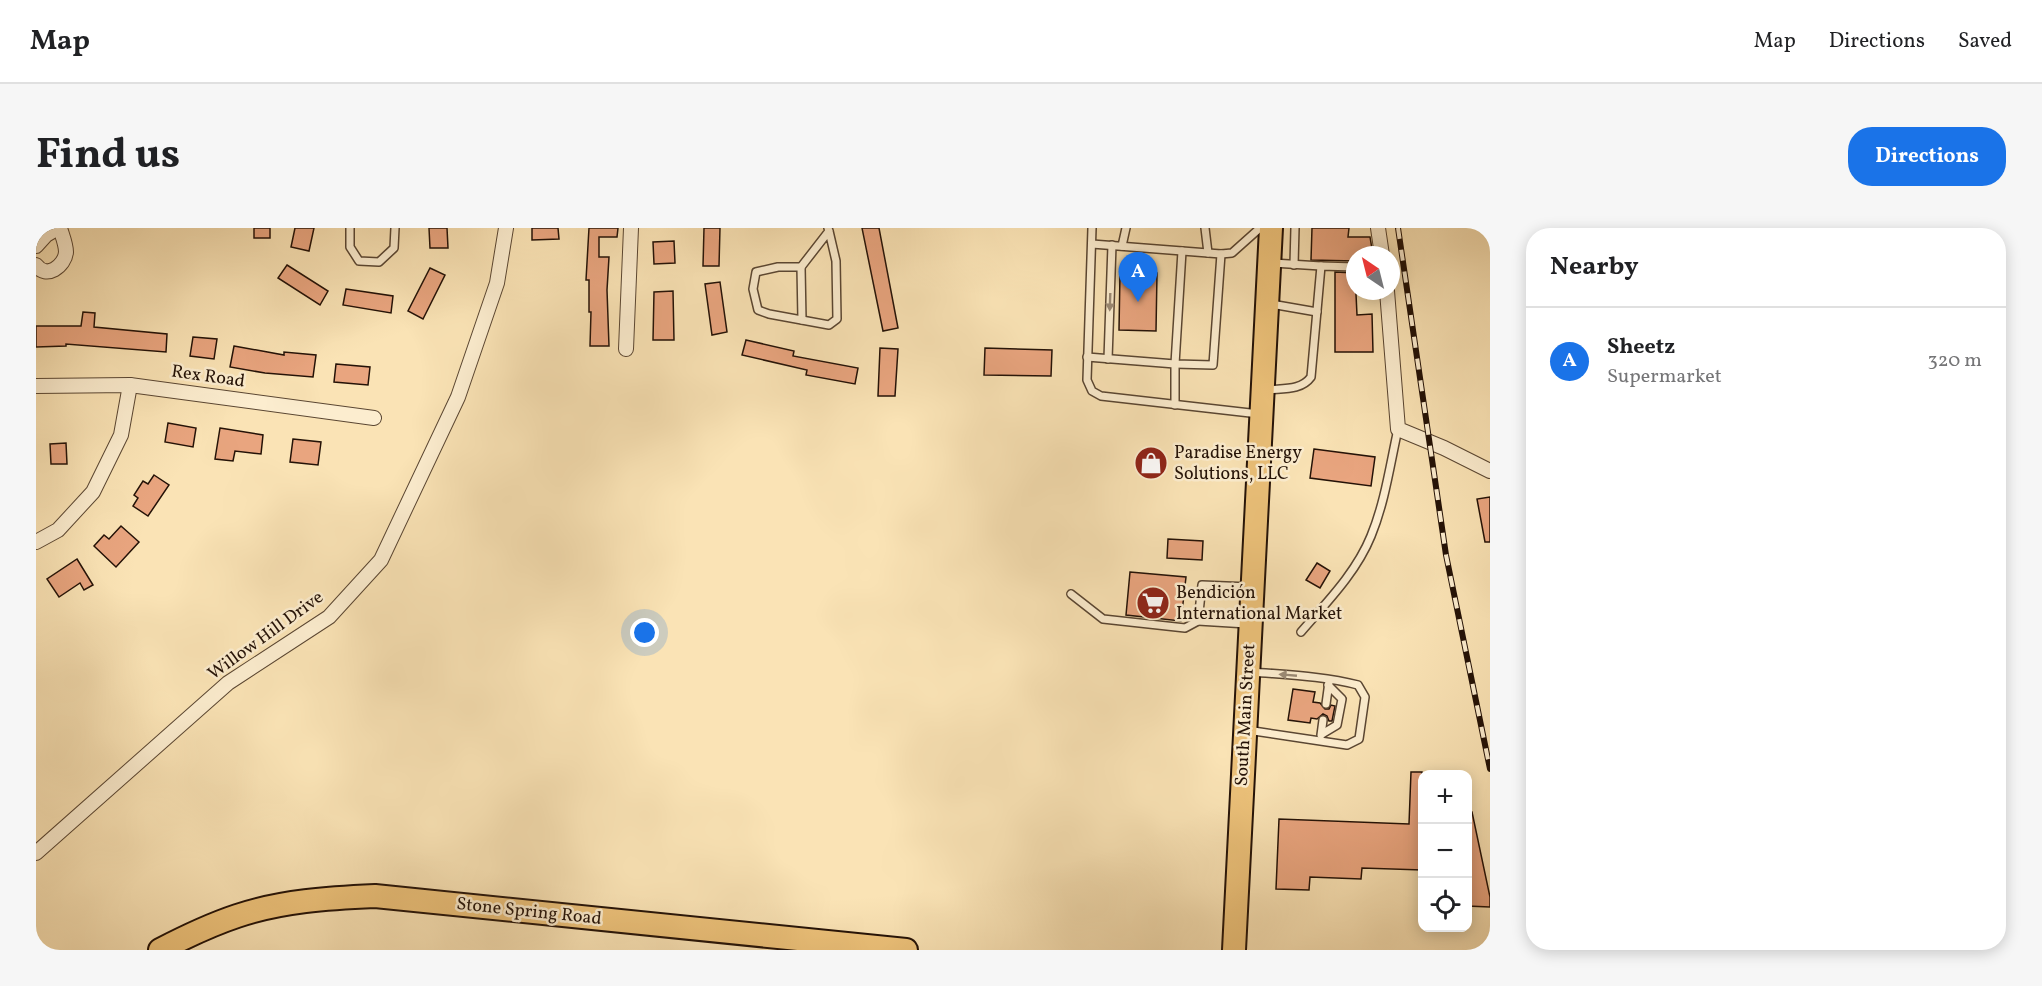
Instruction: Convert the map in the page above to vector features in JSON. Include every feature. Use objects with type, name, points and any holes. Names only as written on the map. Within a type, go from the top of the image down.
[{"type":"main road","name":"South Main Street","points":[[1234,950],[1271,228]]},
{"type":"main road","name":"Stone Spring Road","points":[[160,950],[238,915],[273,906],[309,900],[375,897],[906,950]]},
{"type":"street","points":[[36,246],[46,235],[59,228],[66,251],[63,262],[54,270],[45,272],[38,269],[36,265]]},
{"type":"street","name":"Willow Hill Drive","points":[[36,853],[228,683],[329,616],[381,560],[458,397],[497,283],[506,228]]},
{"type":"street","points":[[626,349],[630,228]]},
{"type":"street","points":[[1378,228],[1381,246]]},
{"type":"street","points":[[1388,300],[1398,429],[1444,448],[1490,471]]},
{"type":"street","points":[[36,542],[58,530],[93,492],[121,435],[130,385]]},
{"type":"street","name":"Rex Road","points":[[36,386],[130,385],[374,418]]},
{"type":"lane","points":[[350,228],[350,247],[359,261],[379,262],[394,248],[395,228]]},
{"type":"lane","points":[[1092,228],[1087,381],[1090,389],[1096,394],[1262,415]]},
{"type":"lane","points":[[1122,246],[1126,228]]},
{"type":"lane","points":[[1205,228],[1208,253]]},
{"type":"lane","points":[[1092,244],[1232,253],[1260,228]]},
{"type":"lane","points":[[1294,265],[1295,228]]},
{"type":"lane","points":[[801,267],[778,267],[756,272],[753,289],[758,310],[829,325],[837,319],[837,261],[829,229]]},
{"type":"lane","points":[[802,320],[801,267],[829,229]]},
{"type":"lane","points":[[1108,359],[1112,245]]},
{"type":"lane","points":[[1175,405],[1177,336],[1183,317],[1185,275],[1182,251]]},
{"type":"lane","points":[[1088,357],[1213,365],[1221,254]]},
{"type":"lane","points":[[1270,263],[1346,267]]},
{"type":"lane","points":[[1263,390],[1298,387],[1306,384],[1311,377],[1321,266]]},
{"type":"lane","points":[[1209,278],[1218,279]]},
{"type":"lane","points":[[1208,292],[1217,294]]},
{"type":"lane","points":[[1268,303],[1317,312]]},
{"type":"lane","points":[[1207,307],[1216,308]]},
{"type":"lane","points":[[1206,320],[1216,321]]},
{"type":"lane","points":[[1177,336],[1186,336]]},
{"type":"lane","points":[[1206,337],[1214,338]]},
{"type":"lane","points":[[1300,632],[1337,590],[1366,546],[1382,501],[1398,429]]},
{"type":"lane","points":[[1198,621],[1202,585],[1252,587]]},
{"type":"lane","points":[[1071,594],[1103,619],[1185,628],[1198,621],[1250,624]]},
{"type":"lane","points":[[1245,730],[1321,738],[1347,745],[1359,739],[1365,697],[1358,685],[1248,671]]},
{"type":"lane","points":[[1326,704],[1328,682]]},
{"type":"lane","points":[[1321,738],[1337,725],[1342,699],[1328,682]]},
{"type":"lane","points":[[1321,738],[1323,720]]},
{"type":"building","points":[[254,228],[270,228],[270,238],[254,238]]},
{"type":"building","points":[[295,228],[314,228],[309,251],[291,247]]},
{"type":"building","points":[[429,228],[447,228],[448,248],[430,248]]},
{"type":"building","points":[[532,228],[558,228],[559,239],[532,240]]},
{"type":"building","points":[[589,228],[618,228],[617,237],[599,237],[599,257],[609,257],[607,290],[609,346],[590,346],[591,312],[589,312],[589,280],[586,280]]},
{"type":"building","points":[[704,228],[720,228],[719,266],[703,266]]},
{"type":"building","points":[[862,228],[879,228],[898,328],[883,331]]},
{"type":"building","points":[[1312,228],[1349,228],[1348,237],[1370,237],[1372,246],[1346,246],[1346,261],[1311,260]]},
{"type":"building","points":[[674,241],[675,263],[654,264],[653,242]]},
{"type":"building","points":[[287,265],[328,291],[320,305],[278,278]]},
{"type":"building","points":[[430,268],[445,275],[423,319],[408,311]]},
{"type":"building","points":[[1335,272],[1346,273],[1346,300],[1356,300],[1357,315],[1372,314],[1373,352],[1335,352]]},
{"type":"building","points":[[1120,273],[1157,273],[1156,331],[1119,330]]},
{"type":"building","points":[[720,282],[727,332],[712,335],[705,284]]},
{"type":"building","points":[[346,289],[393,296],[391,313],[343,305]]},
{"type":"building","points":[[673,291],[674,340],[653,340],[654,292]]},
{"type":"building","points":[[83,312],[95,313],[94,327],[167,334],[166,352],[66,344],[66,346],[36,347],[36,326],[81,326]]},
{"type":"building","points":[[193,337],[217,339],[214,359],[190,356]]},
{"type":"building","points":[[746,340],[794,351],[793,356],[858,368],[855,384],[806,375],[807,370],[742,355]]},
{"type":"building","points":[[234,346],[284,355],[284,352],[316,355],[313,377],[230,367]]},
{"type":"building","points":[[880,348],[898,349],[895,396],[878,396]]},
{"type":"building","points":[[985,348],[1052,350],[1051,376],[984,375]]},
{"type":"building","points":[[336,364],[370,367],[368,385],[334,382]]},
{"type":"building","points":[[168,423],[196,428],[193,447],[165,442]]},
{"type":"building","points":[[220,428],[263,435],[261,454],[235,451],[233,461],[215,459]]},
{"type":"building","points":[[293,439],[321,442],[318,465],[290,462]]},
{"type":"building","points":[[66,443],[67,464],[51,464],[50,444]]},
{"type":"building","points":[[1314,449],[1375,457],[1371,486],[1310,478]]},
{"type":"building","points":[[154,475],[169,485],[148,516],[133,506],[138,498],[134,495],[143,481],[148,484]]},
{"type":"building","points":[[1490,497],[1490,542],[1485,542],[1477,499]]},
{"type":"building","points":[[121,526],[139,542],[116,567],[94,546],[104,535],[109,539]]},
{"type":"building","points":[[1168,539],[1203,541],[1202,560],[1167,558]]},
{"type":"building","points":[[77,559],[93,585],[84,590],[80,583],[59,597],[47,579]]},
{"type":"building","points":[[1317,563],[1330,571],[1320,588],[1306,580]]},
{"type":"building","points":[[1130,572],[1186,577],[1181,621],[1126,615]]},
{"type":"building","points":[[1293,689],[1315,692],[1313,702],[1320,703],[1325,709],[1329,709],[1331,705],[1335,706],[1332,721],[1329,721],[1323,714],[1317,719],[1311,718],[1310,723],[1288,720]]},
{"type":"building","points":[[1411,772],[1418,772],[1418,870],[1362,868],[1361,879],[1310,877],[1309,890],[1276,889],[1279,819],[1409,824]]},
{"type":"building","points":[[1472,812],[1490,897],[1490,907],[1472,906]]},
{"type":"railway","points":[[1398,228],[1446,555],[1490,769]]},
{"type":"place","name":"Sheetz","points":[[1138,302]]},
{"type":"place","name":"Paradise Energy Solutions, LLC","points":[[1151,463]]},
{"type":"place","name":"Bendición International Market","points":[[1153,603]]}]
